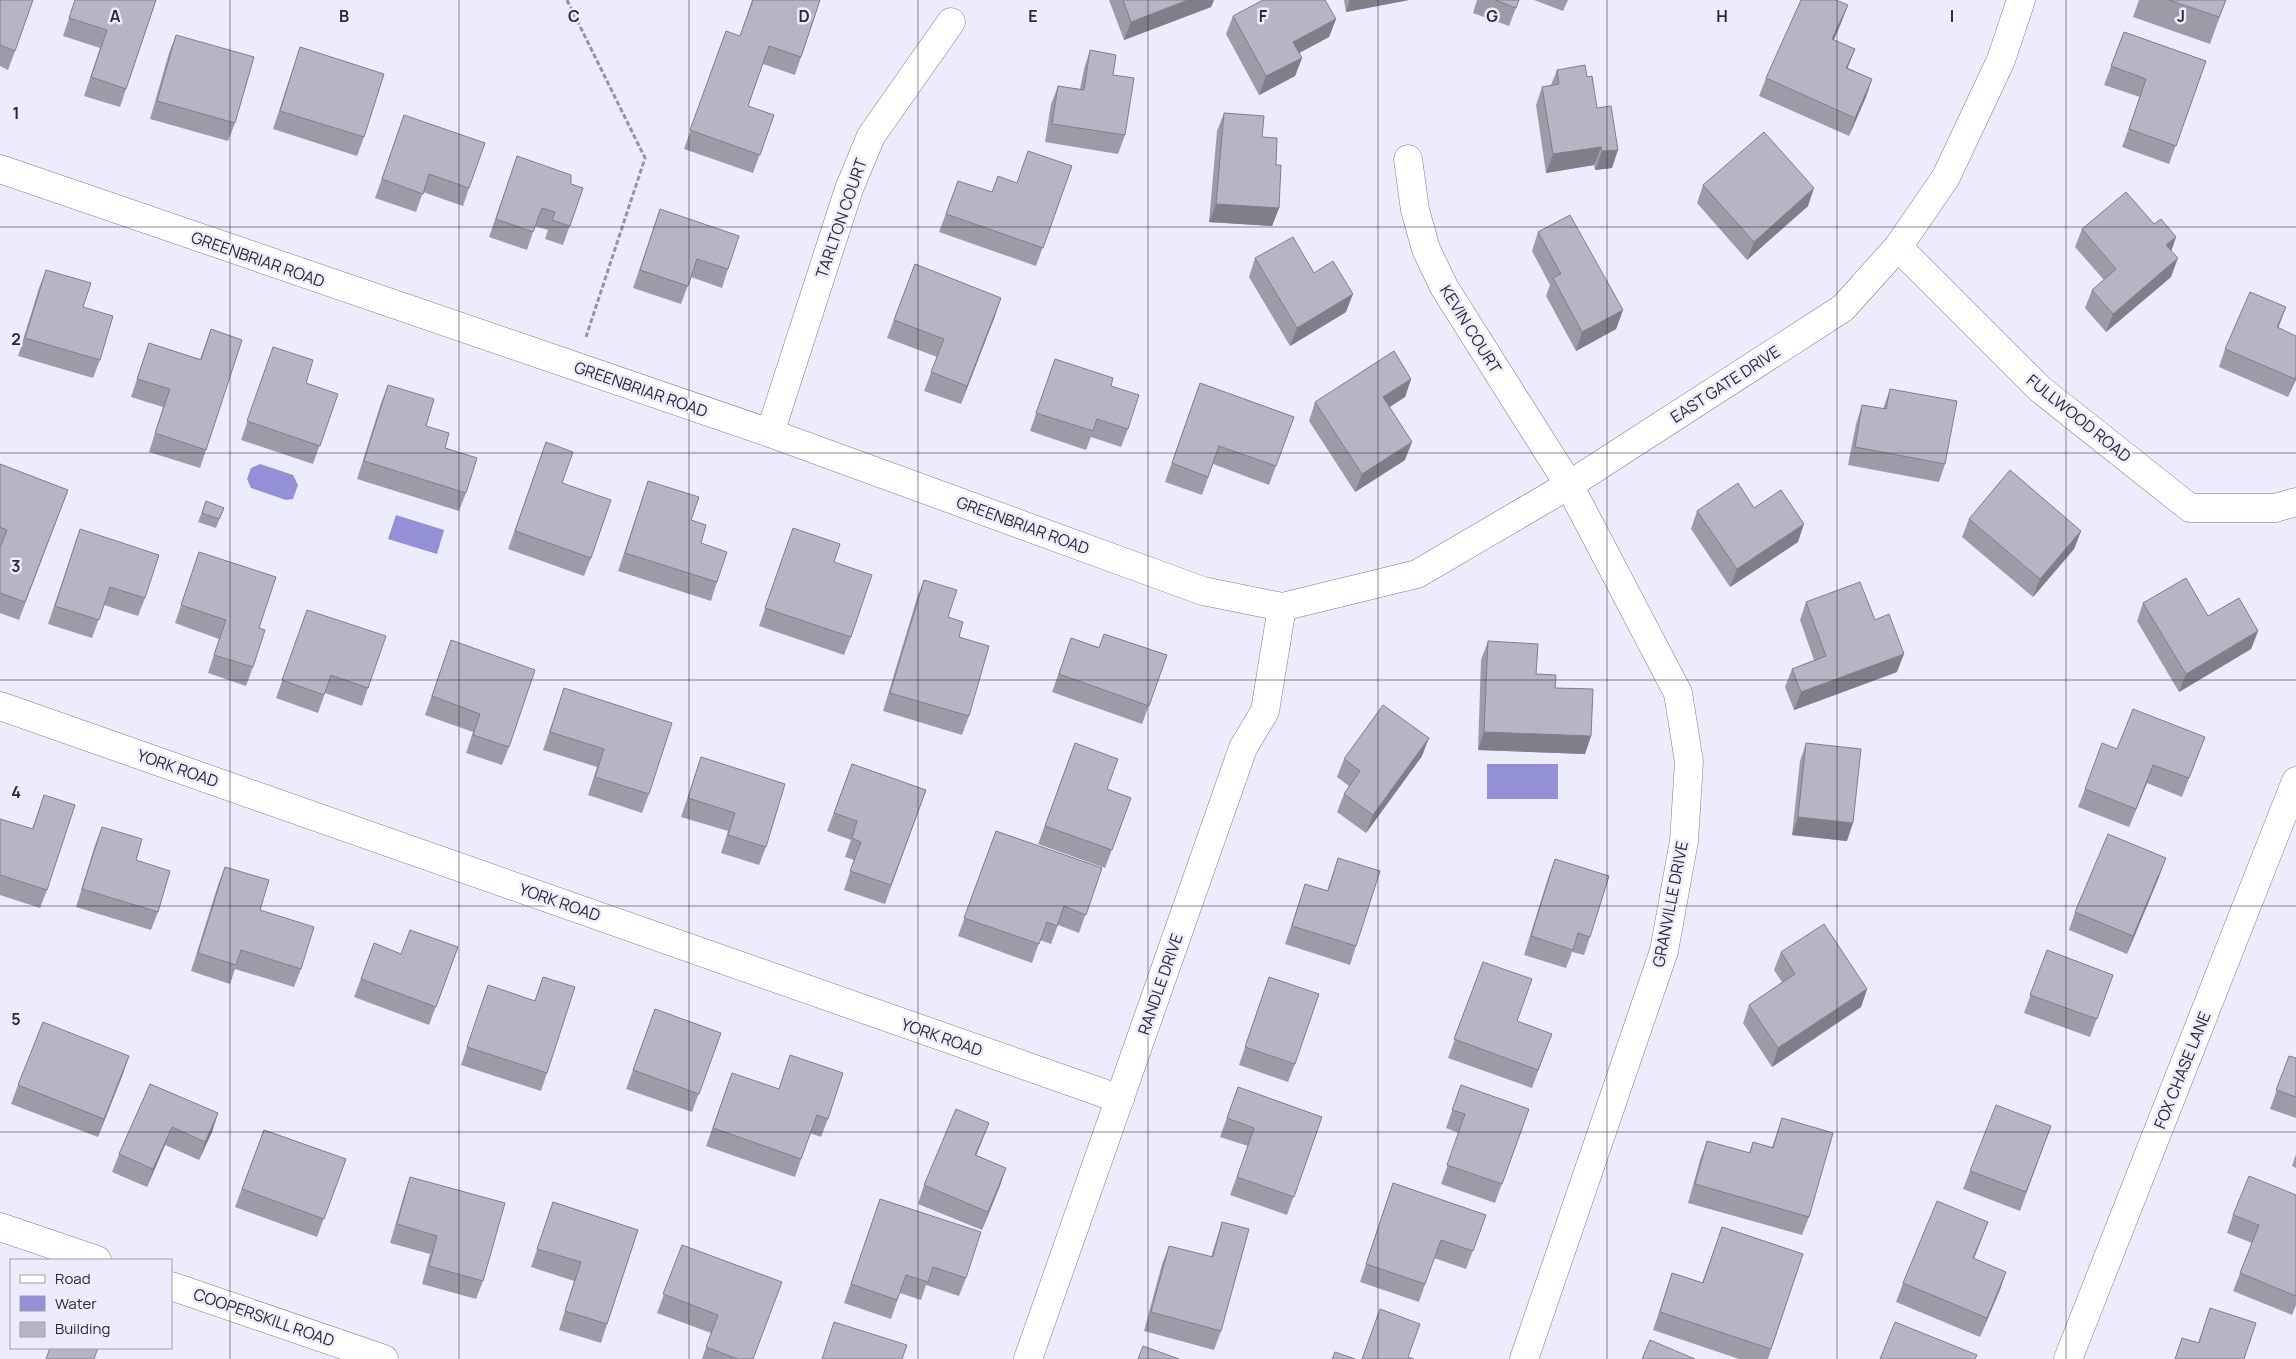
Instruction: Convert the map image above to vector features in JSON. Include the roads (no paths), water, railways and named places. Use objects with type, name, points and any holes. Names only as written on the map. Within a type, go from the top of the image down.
[{"type":"street","name":"EAST GATE DRIVE","points":[[1282,607],[1416,574],[1569,485],[1843,308],[1898,247],[1946,177],[2001,60],[2021,0]]},
{"type":"street","name":"TARLTON COURT","points":[[770,433],[849,189],[871,136],[951,22]]},
{"type":"street","name":"KEVIN COURT","points":[[1408,159],[1416,210],[1426,249],[1444,287],[1569,485]]},
{"type":"street","name":"GREENBRIAR ROAD","points":[[0,169],[770,433],[1203,591],[1282,607]]},
{"type":"street","name":"FULLWOOD ROAD","points":[[1898,247],[2040,389],[2190,508],[2275,508],[2296,502]]},
{"type":"street","name":"GRANVILLE DRIVE","points":[[1524,1359],[1664,951],[1684,841],[1689,762],[1678,692],[1569,485]]},
{"type":"street","name":"RANDLE DRIVE","points":[[1028,1359],[1243,748],[1265,711],[1282,607]]},
{"type":"street","name":"YORK ROAD","points":[[0,706],[1120,1099]]},
{"type":"street","name":"FOX CHASE LANE","points":[[2068,1359],[2296,781]]},
{"type":"street","points":[[0,1227],[94,1259]]},
{"type":"street","name":"COOPERSKILL ROAD","points":[[172,1286],[384,1359]]},
{"type":"water","points":[[260,464],[293,475],[298,485],[293,499],[286,500],[251,488],[247,479],[251,468]]},
{"type":"water","points":[[396,515],[444,530],[437,554],[388,539]]},
{"type":"water","points":[[1487,764],[1558,764],[1558,799],[1487,799]]}]
